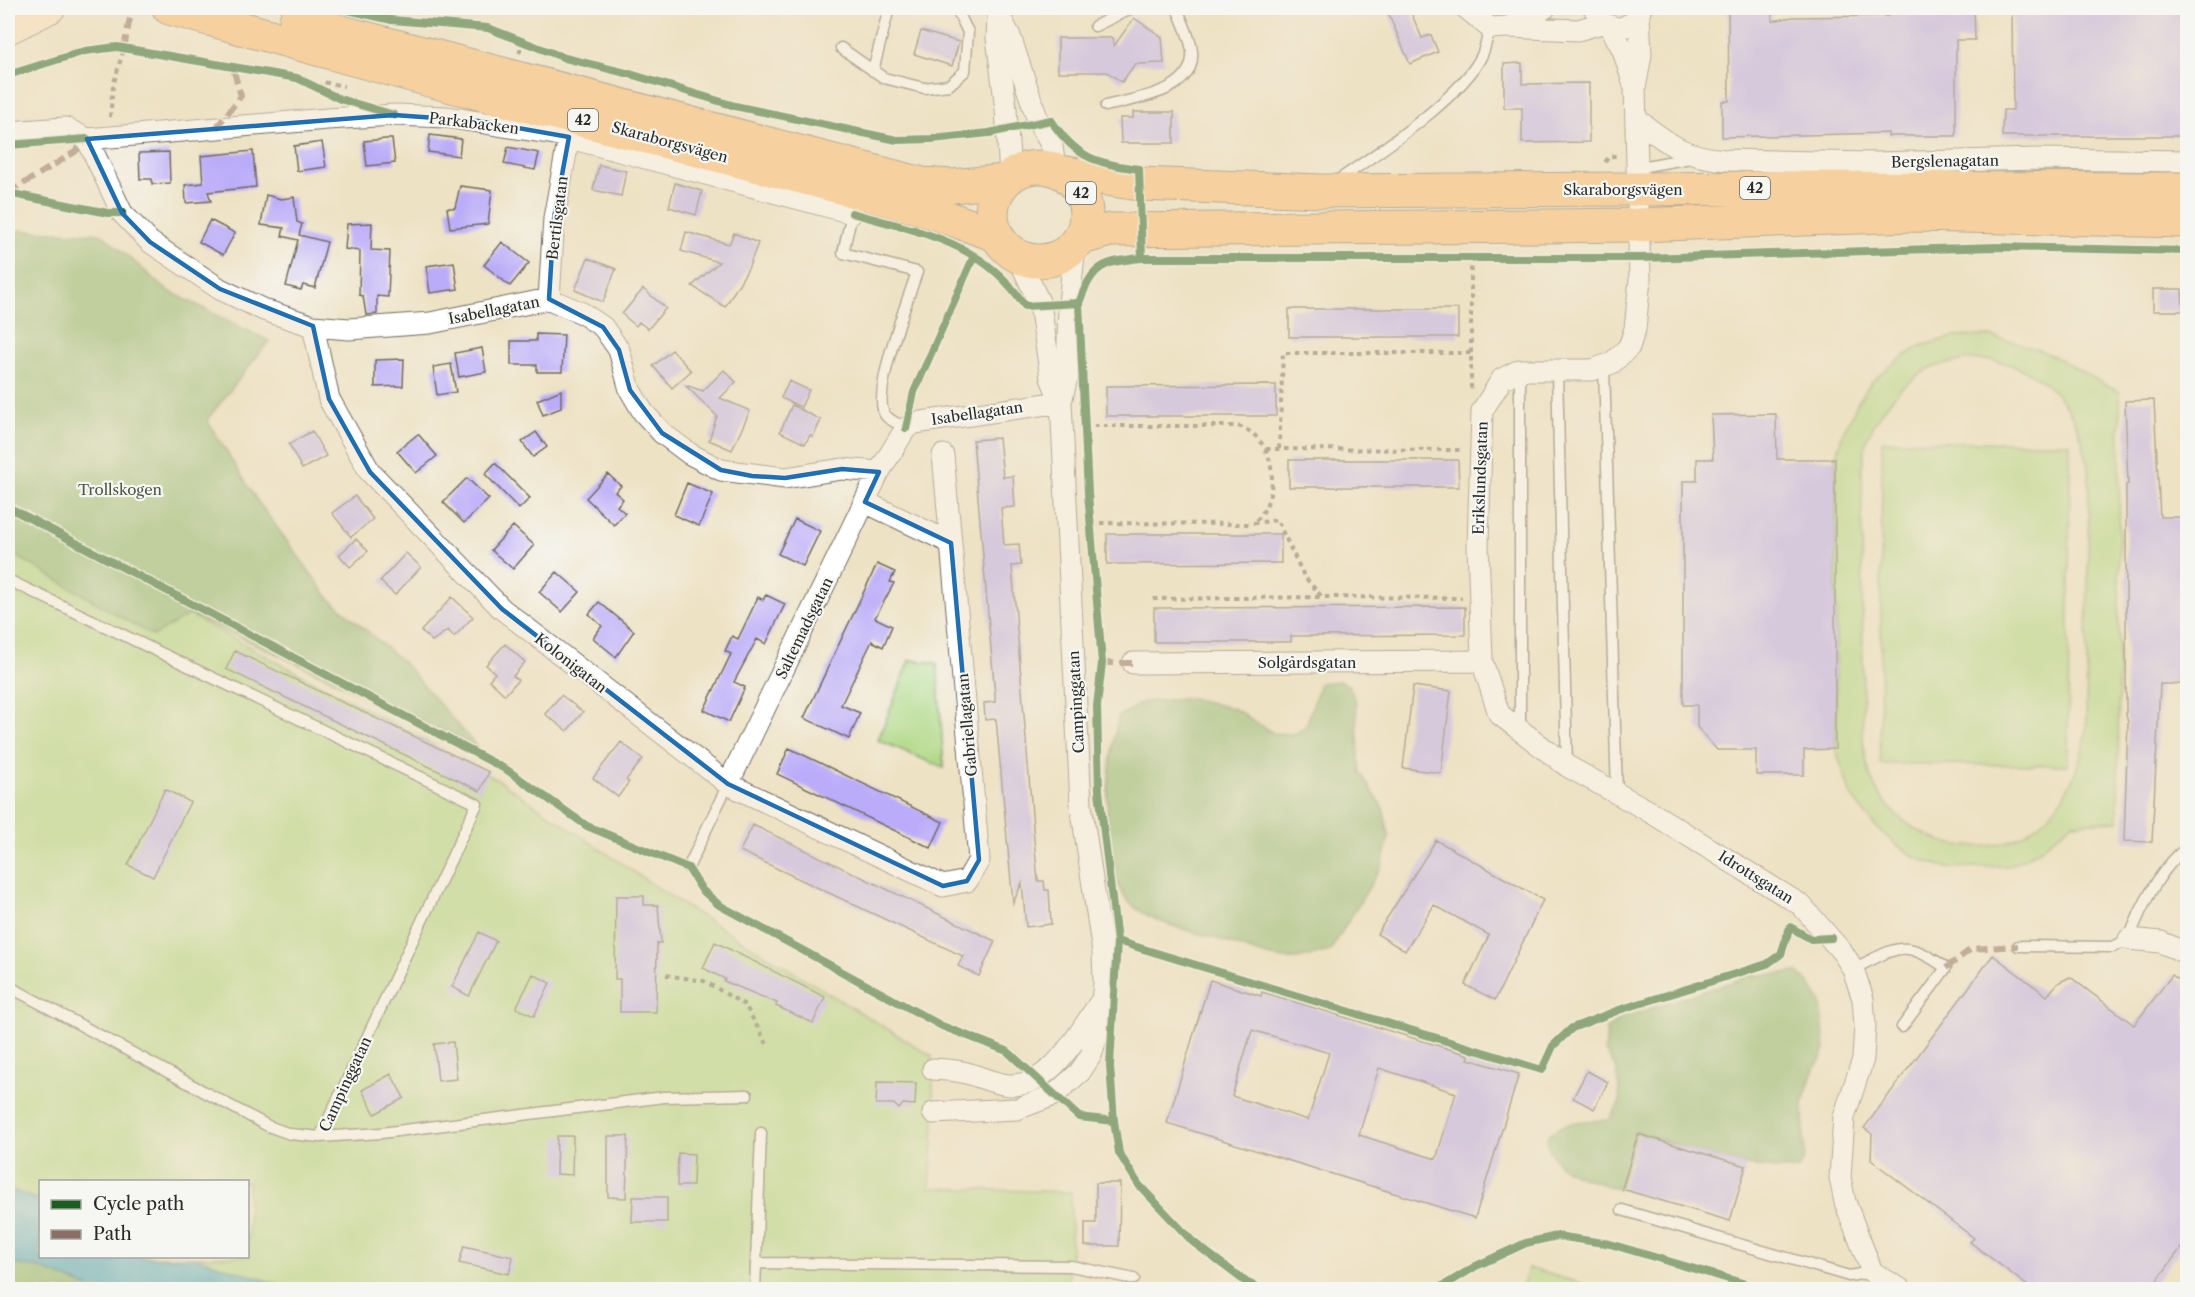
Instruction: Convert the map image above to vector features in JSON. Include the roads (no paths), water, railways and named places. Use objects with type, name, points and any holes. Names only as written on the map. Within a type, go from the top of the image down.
[{"type":"main road","name":"Skaraborgsvägen","points":[[169,8],[920,208],[1007,246]]},
{"type":"main road","name":"Skaraborgsvägen","points":[[248,8],[873,173],[922,184],[952,186],[1007,179]]},
{"type":"main road","name":"42","points":[[1007,179],[1031,167],[1058,170],[1075,184],[1085,204],[1086,219],[1077,242]]},
{"type":"main road","name":"Skaraborgsvägen","points":[[1058,170],[1139,184],[1322,191],[1624,179],[2187,189]]},
{"type":"main road","points":[[1007,179],[996,195],[992,211],[1007,246]]},
{"type":"main road","name":"42","points":[[1007,246],[1033,261],[1046,261],[1059,257],[1077,242],[1120,230],[1639,225],[1913,215],[2187,221]]},
{"type":"street","points":[[8,29],[50,8]]},
{"type":"street","points":[[1466,8],[1499,27],[1578,30],[1602,19],[1627,27],[1640,11]]},
{"type":"street","points":[[1499,27],[1545,8]]},
{"type":"street","points":[[1520,370],[1557,371],[1604,367],[1621,357],[1629,346],[1635,329],[1641,279],[1639,225],[1624,179],[1636,119],[1635,88],[1641,55],[1640,11]]},
{"type":"street","points":[[997,12],[997,38],[1006,109],[1007,179]]},
{"type":"street","points":[[997,12],[1010,36],[1039,124],[1052,146],[1058,170]]},
{"type":"street","points":[[1602,19],[1623,50],[1635,88]]},
{"type":"street","name":"Parkabacken","points":[[87,139],[394,115],[478,121],[569,138],[852,213]]},
{"type":"street","name":"Bergslenagatan","points":[[1636,119],[1676,149],[1702,158],[1768,162],[2038,159],[2187,161]]},
{"type":"street","points":[[8,132],[65,128],[87,139]]},
{"type":"street","name":"Bertilsgatan","points":[[549,299],[554,218],[569,138]]},
{"type":"street","name":"Isabellagatan","points":[[87,139],[122,213],[150,242],[220,289],[264,310],[313,326],[349,329],[430,323],[549,299],[582,313],[603,327],[619,350],[630,390],[643,412],[662,433],[690,454],[721,470],[785,478],[842,469],[879,472]]},
{"type":"street","name":"Campinggatan","points":[[933,1113],[1017,1108],[1054,1095],[1080,1072],[1091,1055],[1100,1026],[1104,982],[1103,953],[1081,805],[1061,402],[1067,378],[1069,304],[1077,242]]},
{"type":"street","name":"Campinggatan","points":[[1007,246],[1040,304],[1051,378],[1061,402]]},
{"type":"street","name":"Kolonigatan","points":[[313,326],[329,399],[370,472],[502,609],[728,784],[943,886]]},
{"type":"street","name":"Erikslundsgatan","points":[[1520,370],[1502,380],[1482,411],[1478,545],[1482,661],[1499,714],[1520,731]]},
{"type":"street","name":"Isabellagatan","points":[[906,428],[930,419],[1061,402]]},
{"type":"street","points":[[879,472],[906,428]]},
{"type":"street","name":"Gabriellagatan","points":[[943,455],[979,860],[967,881],[943,886]]},
{"type":"street","name":"Saltemadsgatan","points":[[728,784],[879,472]]},
{"type":"street","points":[[865,502],[951,543]]},
{"type":"street","name":"Solgårdsgatan","points":[[1132,663],[1482,661]]},
{"type":"street","name":"Idrottsgatan","points":[[1520,731],[1567,766],[1647,810],[1801,905],[1843,952],[1853,969],[1863,999],[1865,1025],[1863,1059],[1844,1117],[1840,1178],[1845,1202],[1872,1272]]},
{"type":"street","points":[[2129,939],[2161,942],[2187,954]]},
{"type":"street","points":[[933,1069],[955,1070],[1009,1085],[1037,1078],[1050,1069],[1101,1001]]},
{"type":"street","points":[[1872,1272],[1902,1290]]},
{"type":"lane","points":[[873,70],[889,8]]},
{"type":"lane","points":[[841,48],[884,78],[924,88],[949,85],[965,71],[968,32],[956,8]]},
{"type":"lane","points":[[1095,26],[1132,8]]},
{"type":"lane","points":[[1106,106],[1155,93],[1179,83],[1187,71],[1192,54],[1177,8]]},
{"type":"lane","points":[[1322,191],[1393,141],[1459,86],[1482,56],[1499,27]]},
{"type":"lane","name":"Bergslenagatan","points":[[1624,179],[1702,158]]},
{"type":"lane","points":[[852,213],[843,253],[917,273],[885,370],[880,400],[885,416],[906,428]]},
{"type":"lane","points":[[1604,367],[1617,795]]},
{"type":"lane","points":[[1520,370],[1520,731]]},
{"type":"lane","points":[[1557,371],[1567,766]]},
{"type":"lane","name":"Campinggatan","points":[[8,580],[477,804],[320,1137],[381,1133],[663,1097],[747,1095]]},
{"type":"lane","points":[[688,867],[728,784]]},
{"type":"lane","points":[[2018,946],[2113,947],[2129,939],[2149,895],[2180,852],[2187,847]]},
{"type":"lane","points":[[1853,969],[1891,951],[1906,948],[1922,951],[1946,968],[1902,1027]]},
{"type":"lane","points":[[8,986],[268,1126],[290,1134],[320,1137]]},
{"type":"lane","points":[[755,1290],[761,1133]]},
{"type":"lane","points":[[1622,1210],[1849,1276],[1872,1272]]},
{"type":"lane","points":[[757,1263],[1071,1266],[1134,1279]]},
{"type":"water","points":[[8,1189],[39,1200],[39,1258],[197,1258],[293,1289],[92,1289],[40,1268],[8,1263]]},
{"type":"park label","name":"Trollskogen","points":[[120,489]]}]
